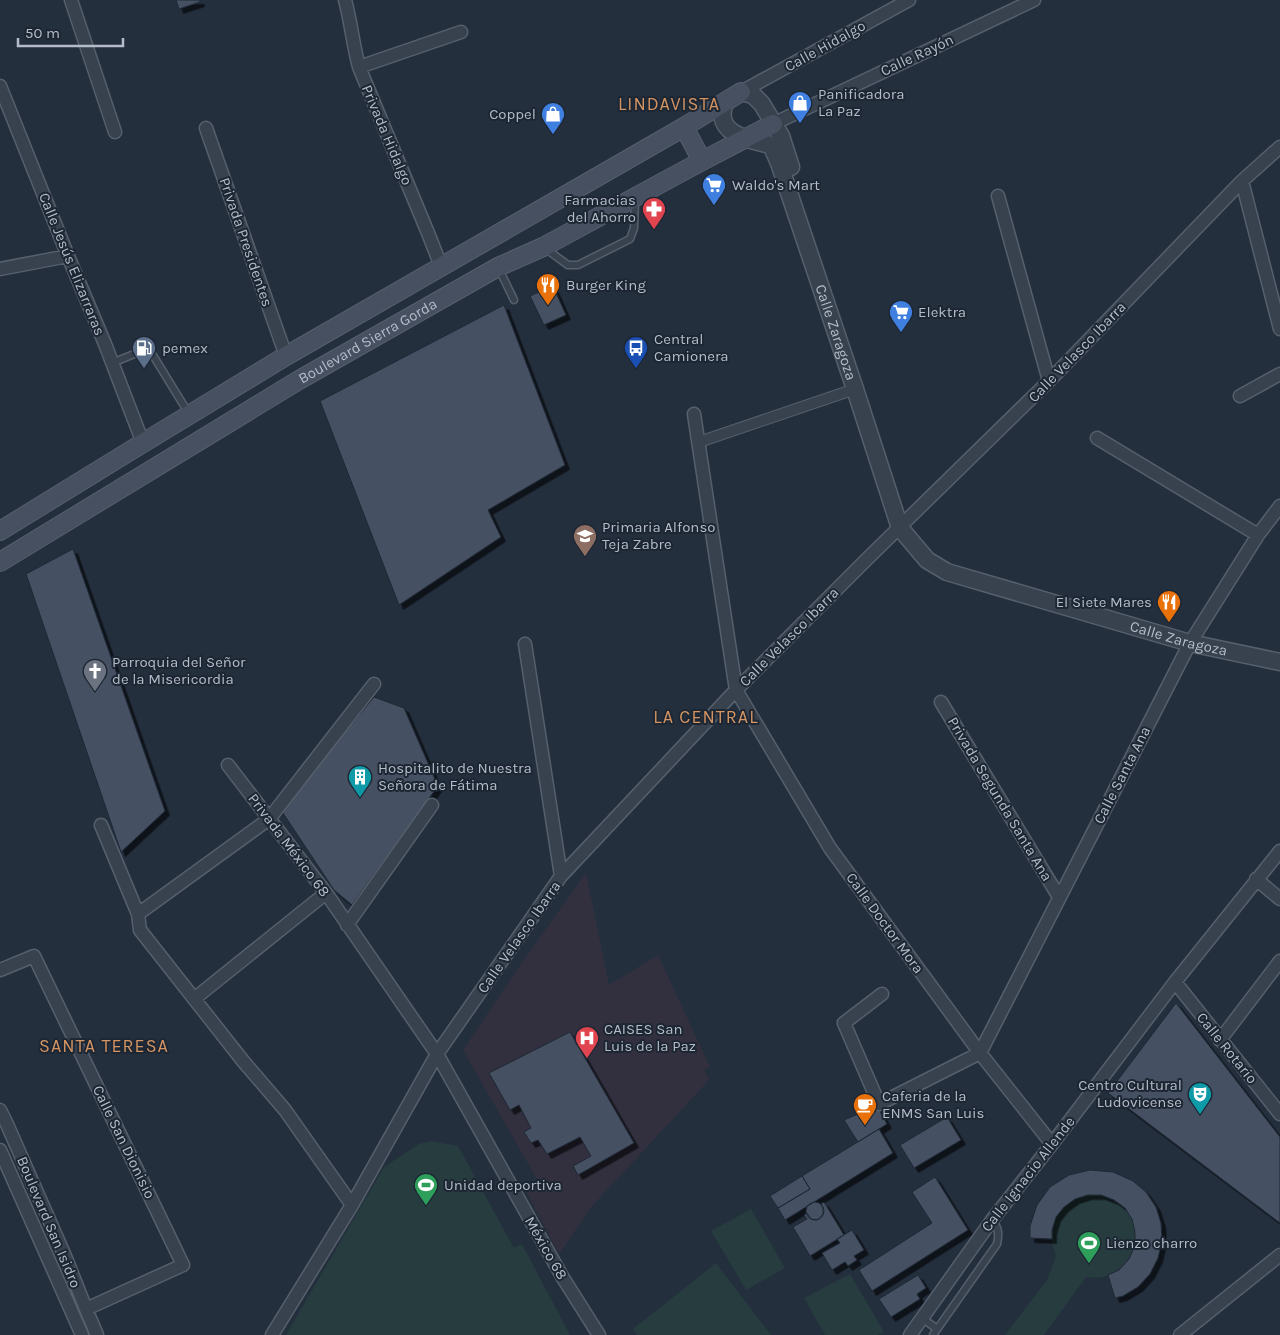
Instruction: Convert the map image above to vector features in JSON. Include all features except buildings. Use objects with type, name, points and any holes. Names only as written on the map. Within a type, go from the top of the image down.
[{"type":"main road","name":"Boulevard Sierra Gorda","points":[[0,531],[286,356],[684,127],[741,92]]},
{"type":"main road","name":"Boulevard Sierra Gorda","points":[[0,562],[299,380],[498,267],[543,247],[702,160],[773,124]]},
{"type":"main road","points":[[684,127],[702,160]]},
{"type":"main road","points":[[482,243],[498,267]]},
{"type":"street","points":[[71,0],[115,132]]},
{"type":"street","name":"Privada Hidalgo","points":[[345,0],[359,67],[441,266]]},
{"type":"street","name":"Calle Hidalgo","points":[[741,92],[909,0]]},
{"type":"street","name":"Calle Rayón","points":[[773,124],[1034,0]]},
{"type":"street","points":[[359,67],[461,32]]},
{"type":"street","name":"Calle Jesús Elizarraras","points":[[0,86],[112,363],[142,443]]},
{"type":"street","points":[[741,92],[753,95],[758,99],[773,124]]},
{"type":"street","points":[[725,102],[722,110],[722,118],[725,124],[744,138]]},
{"type":"street","name":"Calle Zaragoza","points":[[773,124],[781,136],[904,523]]},
{"type":"street","name":"Privada Presidentes","points":[[206,128],[286,356]]},
{"type":"street","name":"Calle Zaragoza","points":[[744,138],[771,145],[779,163],[855,389],[904,523],[914,544],[927,560],[947,572],[1190,643],[1280,662]]},
{"type":"street","name":"Calle Velasco Ibarra","points":[[272,1335],[352,1205],[437,1054],[561,876],[736,690],[1049,380],[1242,181],[1280,147]]},
{"type":"street","points":[[1242,181],[1280,329]]},
{"type":"street","points":[[998,196],[1049,380]]},
{"type":"street","points":[[0,269],[68,256]]},
{"type":"street","points":[[1240,396],[1280,374]]},
{"type":"street","points":[[699,442],[855,389]]},
{"type":"street","points":[[694,414],[736,690]]},
{"type":"street","points":[[1097,438],[1258,535]]},
{"type":"street","name":"Calle Santa Ana","points":[[980,1053],[1190,643],[1258,535],[1280,506]]},
{"type":"street","points":[[525,644],[561,876]]},
{"type":"street","points":[[138,914],[269,818],[374,684]]},
{"type":"street","name":"Calle Doctor Mora","points":[[736,690],[830,848],[980,1053],[1052,1144]]},
{"type":"street","name":"Privada Segunda Santa Ana","points":[[941,702],[1059,897]]},
{"type":"street","name":"Privada México 68","points":[[228,765],[326,894],[437,1054]]},
{"type":"street","points":[[348,926],[432,804]]},
{"type":"street","points":[[101,825],[138,914],[140,930],[243,1062],[285,1110],[352,1205]]},
{"type":"street","name":"Calle Ignacio Allende","points":[[910,1335],[992,1220],[1175,982],[1280,851]]},
{"type":"street","points":[[1256,879],[1280,899]]},
{"type":"street","points":[[194,999],[326,894]]},
{"type":"street","name":"Calle San Dionisio","points":[[0,970],[34,956],[183,1265],[86,1310]]},
{"type":"street","points":[[1220,1040],[1280,961]]},
{"type":"street","name":"Calle Rotario","points":[[1175,982],[1280,1114]]},
{"type":"street","points":[[882,994],[844,1023],[879,1104],[980,1053]]},
{"type":"street","name":"México 68","points":[[437,1054],[563,1278],[599,1335]]},
{"type":"street","name":"Boulevard San Isidro","points":[[0,1110],[65,1256],[97,1335]]},
{"type":"street","name":"Boulevard San Isidro","points":[[0,1150],[82,1335]]},
{"type":"street","points":[[1180,1335],[1280,1255]]},
{"type":"street","points":[[50,1264],[65,1256]]},
{"type":"lane","points":[[543,247],[568,265],[578,265],[630,239],[634,228],[635,197]]},
{"type":"lane","points":[[498,267],[514,300]]},
{"type":"lane","points":[[112,363],[144,350],[151,352],[190,415]]},
{"type":"lane","points":[[933,1335],[997,1244],[998,1227],[992,1220]]},
{"type":"lane","points":[[922,1318],[937,1328]]},
{"type":"shaded area","name":"CAISES San Luis de la Paz","points":[[586,873],[609,985],[658,955],[710,1067],[704,1070],[709,1080],[592,1206],[559,1254],[525,1190],[538,1181],[463,1050],[522,962]]},
{"type":"green space","name":"Unidad deportiva","points":[[431,1141],[458,1146],[514,1248],[522,1244],[570,1335],[286,1335],[384,1167],[419,1144]]},
{"type":"green space","name":"Lienzo charro","points":[[1088,1195],[1108,1197],[1126,1210],[1133,1223],[1135,1237],[1133,1250],[1126,1262],[1116,1272],[1102,1277],[1086,1277],[1044,1335],[1005,1335],[1047,1280],[1056,1256],[1052,1244],[1052,1230],[1056,1217],[1064,1207],[1075,1199]]},
{"type":"green space","points":[[751,1209],[785,1268],[746,1290],[711,1231]]},
{"type":"green space","points":[[716,1263],[771,1335],[637,1335],[633,1329]]},
{"type":"green space","points":[[850,1274],[884,1332],[878,1335],[825,1335],[804,1298]]},
{"type":"place","name":"Panificadora La Paz","points":[[800,124]]},
{"type":"place","name":"Coppel","points":[[553,135]]},
{"type":"place","name":"Waldo's Mart","points":[[714,206]]},
{"type":"place","name":"Farmacias del Ahorro","points":[[654,230]]},
{"type":"place","name":"Burger King","points":[[548,306]]},
{"type":"place","name":"Elektra","points":[[901,333]]},
{"type":"place","name":"pemex","points":[[144,369]]},
{"type":"place","name":"Central Camionera","points":[[636,369]]},
{"type":"place","name":"Primaria Alfonso Teja Zabre","points":[[585,557]]},
{"type":"place","name":"El Siete Mares","points":[[1169,623]]},
{"type":"place","name":"Parroquia del Señor de la Misericordia","points":[[95,692]]},
{"type":"place","name":"Hospitalito de Nuestra Señora de Fátima","points":[[360,798]]},
{"type":"place","name":"CAISES San Luis de la Paz","points":[[587,1059]]},
{"type":"place","name":"Centro Cultural Ludovicense","points":[[1200,1115]]},
{"type":"place","name":"Caferia de la ENMS San Luis","points":[[865,1126]]},
{"type":"place","name":"Unidad deportiva","points":[[426,1206]]},
{"type":"place","name":"Lienzo charro","points":[[1089,1264]]},
{"type":"district","name":"LINDAVISTA","points":[[669,104]]},
{"type":"district","name":"LA CENTRAL","points":[[706,717]]},
{"type":"district","name":"SANTA TERESA","points":[[104,1046]]}]
